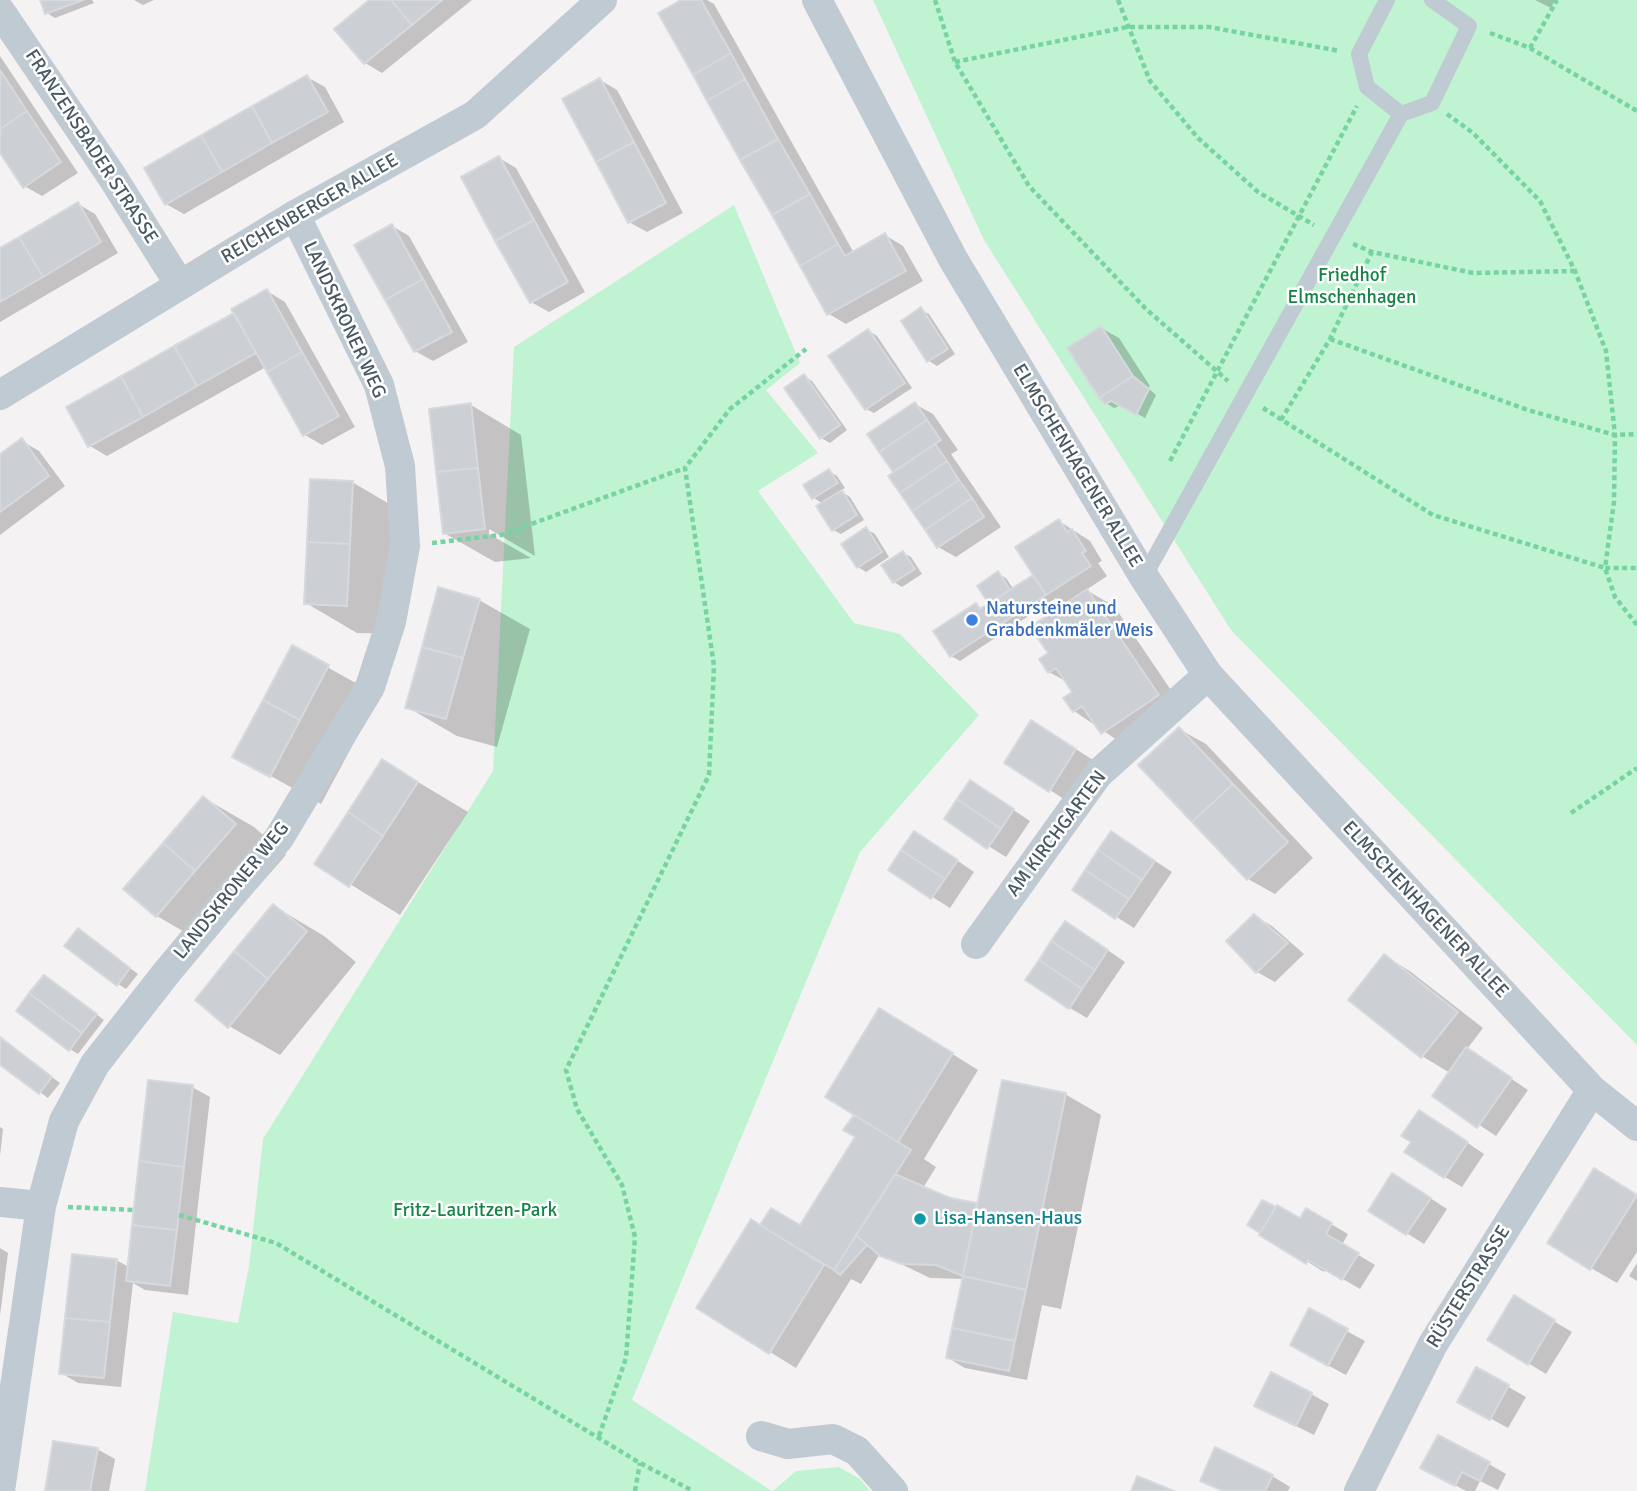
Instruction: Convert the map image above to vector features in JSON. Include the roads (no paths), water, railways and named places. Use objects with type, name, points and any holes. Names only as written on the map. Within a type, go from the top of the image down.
[{"type":"street","name":"REICHENBERGER ALLEE","points":[[0,395],[295,215],[475,115],[602,0]]},
{"type":"street","name":"ELMSCHENHAGENER ALLEE","points":[[817,0],[953,259],[1144,577],[1208,676],[1592,1090],[1637,1126]]},
{"type":"street","name":"FRANZENSBADER STRASSE","points":[[0,11],[111,175],[180,285]]},
{"type":"street","name":"LANDSKRONER WEG","points":[[1,1491],[41,1206],[64,1121],[95,1065],[279,838],[370,687],[391,622],[405,546],[400,466],[379,385],[295,215]]},
{"type":"street","name":"AM KIRCHGARTEN","points":[[976,944],[1098,774],[1208,676]]},
{"type":"street","name":"RÜSTERSTRASSE","points":[[1359,1491],[1433,1344],[1592,1090]]},
{"type":"street","points":[[0,1202],[41,1206]]},
{"type":"street","points":[[761,1436],[788,1444],[833,1439],[856,1451],[893,1491]]},
{"type":"lane","points":[[1387,0],[1359,54],[1367,87],[1401,114]]},
{"type":"lane","points":[[1144,577],[1401,114],[1432,103],[1469,26],[1432,0]]},
{"type":"place","name":"Natursteine und Grabdenkmäler Weis","points":[[972,620]]},
{"type":"place","name":"Lisa-Hansen-Haus","points":[[920,1219]]},
{"type":"park label","name":"Friedhof Elmschenhagen","points":[[1352,287]]},
{"type":"park label","name":"Fritz-Lauritzen-Park","points":[[475,1211]]}]
